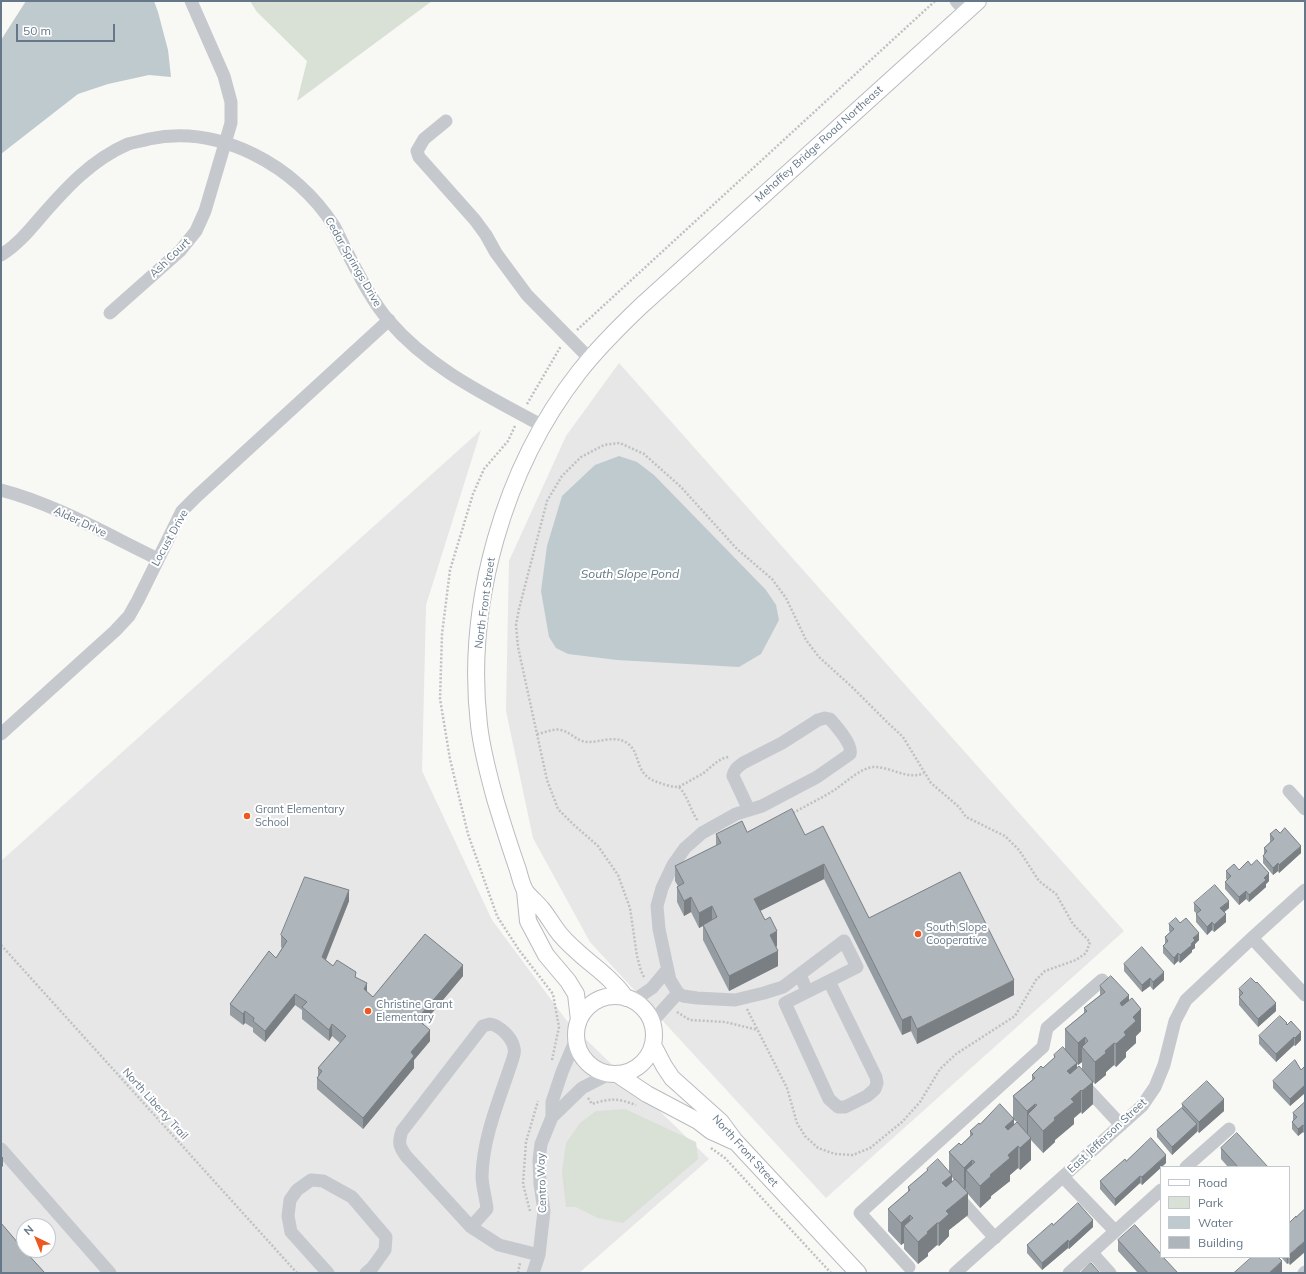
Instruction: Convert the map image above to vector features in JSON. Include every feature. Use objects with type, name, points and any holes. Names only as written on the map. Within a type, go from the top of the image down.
[{"type":"main road","name":"Mehaffey Bridge Road Northeast","points":[[661,288],[961,6],[978,1]]},
{"type":"main road","name":"North Front Street","points":[[629,999],[613,982],[580,954],[557,931],[542,909],[525,891],[502,825],[483,751],[477,700],[477,648],[485,584],[492,550],[512,492],[543,426],[559,400],[590,359],[640,306],[661,288]]},
{"type":"main road","points":[[525,891],[528,921],[546,955],[568,981],[576,994],[579,1020],[576,1039],[579,1050],[584,1059],[592,1067],[613,1074],[698,1121],[710,1131],[735,1142]]},
{"type":"main road","points":[[579,1020],[593,1003],[604,998],[614,996],[629,999],[637,1003],[646,1012],[652,1022],[654,1034],[653,1045],[648,1056],[640,1066],[629,1072],[613,1074]]},
{"type":"main road","name":"North Front Street","points":[[653,1045],[672,1078],[721,1122],[735,1142],[858,1273]]},
{"type":"street","name":"Ash Court","points":[[110,313],[180,251],[196,231],[205,211],[226,144],[231,123],[231,102],[224,76],[191,1]]},
{"type":"street","points":[[446,121],[424,139],[417,151],[419,157],[475,220],[486,235],[496,253],[527,295],[566,340],[590,359]]},
{"type":"street","name":"Cedar Springs Drive","points":[[1,255],[22,238],[69,185],[86,169],[108,154],[130,144],[156,138],[180,135],[206,138],[226,144],[259,156],[300,185],[316,201],[334,226],[370,295],[389,320],[416,349],[443,370],[543,426]]},
{"type":"street","name":"Locust Drive","points":[[1,734],[116,631],[129,616],[182,511],[389,320]]},
{"type":"street","name":"Alder Drive","points":[[1,490],[13,493],[61,512],[158,559]]},
{"type":"street","points":[[749,810],[733,776],[734,772],[743,763],[782,743],[818,720],[825,718],[830,719],[849,744],[851,750],[850,754],[817,777],[762,806],[749,810],[736,814],[705,831],[685,848],[673,865],[662,888],[657,906],[659,929],[670,980],[678,993],[683,996],[735,1000],[783,987],[844,941],[857,967],[829,981],[785,1003],[829,1099],[838,1107],[845,1107],[868,1096],[875,1089],[877,1083],[876,1077],[829,981]]},
{"type":"street","points":[[1289,791],[1305,809]]},
{"type":"street","name":"East Jefferson Street","points":[[955,1273],[1142,1106],[1155,1087],[1164,1065],[1175,1021],[1186,1000],[1305,890]]},
{"type":"street","points":[[1252,938],[1305,996]]},
{"type":"street","points":[[629,999],[652,988],[667,970]]},
{"type":"street","points":[[800,974],[807,992]]},
{"type":"street","points":[[909,1267],[860,1213],[984,1102],[1048,1050],[1047,1028],[1102,980],[1123,1002]]},
{"type":"street","points":[[652,1022],[678,993]]},
{"type":"street","points":[[471,1227],[487,1209],[482,1176],[486,1146],[490,1126],[514,1058],[514,1048],[509,1037],[497,1026],[490,1024],[483,1026],[402,1131],[399,1142],[401,1150],[406,1156],[471,1227],[499,1246],[538,1255]]},
{"type":"street","name":"Centro Way","points":[[533,1273],[538,1255],[544,1211],[540,1184],[539,1160],[541,1144],[552,1117],[552,1102],[562,1072],[576,1039]]},
{"type":"street","points":[[1074,1073],[1121,1125]]},
{"type":"street","name":"Centro Way","points":[[552,1117],[582,1088],[613,1074]]},
{"type":"street","points":[[984,1102],[994,1113]]},
{"type":"street","points":[[1194,1165],[1229,1129]]},
{"type":"street","points":[[1,1149],[110,1273]]},
{"type":"street","points":[[922,1157],[932,1169]]},
{"type":"street","points":[[1063,1177],[1115,1232]]},
{"type":"street","points":[[328,1273],[291,1232],[288,1216],[290,1200],[297,1190],[310,1180],[323,1181],[352,1197],[386,1236],[385,1250],[372,1268],[366,1273]]},
{"type":"street","points":[[948,1186],[995,1238]]},
{"type":"street","points":[[1069,1273],[1160,1191]]},
{"type":"street","points":[[1092,1253],[1110,1273]]},
{"type":"path","points":[[521,414],[566,340],[934,1]]},
{"type":"path","points":[[537,734],[555,729],[562,730],[578,740],[587,742],[608,739],[621,740],[632,747],[640,767],[647,778],[653,782],[668,786],[679,787],[726,757],[736,757],[743,763]]},
{"type":"path","points":[[788,815],[872,767],[918,776],[924,773]]},
{"type":"path","points":[[679,787],[685,793],[695,817],[705,831]]},
{"type":"path","name":"North Liberty Trail","points":[[1,945],[297,1273]]},
{"type":"path","points":[[747,1009],[758,1030]]},
{"type":"path","points":[[709,1146],[724,1158],[831,1273]]},
{"type":"shaded area","name":"South Slope Cooperative","points":[[619,363],[1124,931],[826,1198],[590,942],[533,838],[506,711],[509,561],[566,436]]},
{"type":"shaded area","name":"Grant Elementary School","points":[[481,430],[426,605],[422,771],[492,920],[567,1021],[709,1159],[579,1273],[1,1273],[1,861]]},
{"type":"green space","points":[[250,1],[432,1],[297,101],[307,61],[257,12]]},
{"type":"green space","points":[[625,1109],[696,1142],[698,1159],[623,1223],[598,1218],[576,1207],[566,1207],[562,1172],[566,1143],[580,1123],[596,1111]]},
{"type":"water","points":[[26,1],[154,1],[168,50],[171,77],[149,75],[108,84],[78,94],[1,154],[1,40]]},
{"type":"water","name":"South Slope Pond","points":[[619,456],[637,462],[654,475],[766,590],[776,605],[779,620],[761,654],[739,667],[617,660],[568,654],[556,648],[549,637],[541,591],[547,546],[562,496],[595,465]]},
{"type":"building","name":"South Slope Cooperative","points":[[792,809],[805,835],[823,826],[869,918],[960,872],[1014,980],[917,1029],[911,1016],[902,1020],[824,864],[754,899],[765,920],[770,917],[777,931],[770,935],[778,951],[729,976],[703,925],[717,917],[712,906],[699,913],[691,897],[684,901],[677,887],[684,883],[675,866],[721,843],[716,834],[742,821],[747,832]]},
{"type":"building","points":[[1285,828],[1301,846],[1279,865],[1278,863],[1273,868],[1263,856],[1267,851],[1264,848],[1274,839],[1270,834],[1276,829],[1280,833]]},
{"type":"building","points":[[1257,860],[1269,873],[1264,878],[1266,880],[1249,895],[1246,891],[1239,897],[1225,882],[1231,876],[1226,871],[1234,864],[1239,870],[1248,861],[1251,865]]},
{"type":"building","name":"Christine Grant Elementary","points":[[305,877],[349,890],[322,957],[333,966],[337,960],[356,972],[355,977],[367,983],[364,989],[373,997],[425,934],[463,965],[417,1019],[430,1030],[411,1052],[414,1056],[363,1118],[317,1078],[322,1071],[318,1068],[346,1036],[332,1024],[329,1030],[302,1007],[307,1002],[295,994],[265,1031],[253,1021],[254,1018],[245,1011],[243,1014],[230,1004],[269,951],[276,958],[287,941],[281,935]]},
{"type":"building","points":[[1215,885],[1229,901],[1220,908],[1226,914],[1214,925],[1212,922],[1207,927],[1196,914],[1201,910],[1194,903]]},
{"type":"building","points":[[1176,918],[1180,923],[1186,918],[1199,933],[1193,938],[1195,940],[1191,944],[1192,945],[1180,955],[1178,953],[1174,958],[1163,946],[1168,941],[1165,937],[1174,929],[1169,924]]},
{"type":"building","points":[[1142,947],[1164,972],[1153,982],[1150,978],[1142,985],[1124,964]]},
{"type":"building","points":[[1111,976],[1129,995],[1120,1003],[1122,1006],[1132,998],[1141,1009],[1133,1017],[1136,1021],[1124,1032],[1126,1035],[1116,1044],[1114,1043],[1105,1051],[1106,1053],[1095,1062],[1082,1047],[1088,1041],[1085,1037],[1078,1043],[1065,1029],[1087,1011],[1084,1008],[1105,992],[1100,986]]},
{"type":"building","points":[[1251,978],[1256,983],[1257,982],[1276,1003],[1258,1019],[1239,997],[1243,993],[1239,989]]},
{"type":"building","points":[[1280,1016],[1287,1023],[1287,1025],[1291,1021],[1301,1032],[1276,1054],[1259,1036]]},
{"type":"building","points":[[1063,1047],[1077,1063],[1067,1071],[1070,1074],[1079,1066],[1093,1082],[1071,1099],[1074,1102],[1054,1118],[1055,1120],[1043,1131],[1028,1114],[1037,1105],[1035,1104],[1027,1111],[1013,1096],[1035,1078],[1032,1075],[1041,1066],[1043,1068]]},
{"type":"building","points":[[1295,1060],[1301,1070],[1305,1066],[1305,1085],[1290,1099],[1273,1081]]},
{"type":"building","points":[[1207,1081],[1224,1099],[1199,1122],[1182,1104]]},
{"type":"building","points":[[1305,1102],[1305,1127],[1303,1125],[1298,1129],[1292,1122],[1297,1117],[1293,1113]]},
{"type":"building","points":[[1000,1104],[1014,1119],[1005,1127],[1008,1130],[1017,1122],[1031,1138],[1020,1148],[1018,1146],[1008,1155],[1010,1158],[990,1175],[991,1176],[980,1186],[966,1170],[975,1162],[972,1160],[964,1168],[949,1152],[959,1143],[961,1145],[973,1134],[970,1131],[979,1123],[980,1124]]},
{"type":"building","points":[[1182,1108],[1197,1124],[1172,1147],[1157,1130]]},
{"type":"building","points":[[1237,1133],[1267,1166],[1237,1166],[1221,1148]]},
{"type":"building","points":[[1151,1138],[1166,1155],[1115,1199],[1100,1181],[1125,1159],[1126,1161]]},
{"type":"building","points":[[938,1159],[952,1175],[942,1183],[946,1187],[955,1179],[968,1193],[946,1211],[949,1214],[927,1232],[928,1233],[918,1242],[904,1226],[913,1218],[910,1215],[901,1223],[888,1209],[910,1190],[908,1187],[928,1170],[927,1169]]},
{"type":"building","points":[[1078,1203],[1093,1220],[1069,1242],[1068,1240],[1042,1263],[1027,1245]]},
{"type":"building","points":[[1305,1209],[1305,1241],[1290,1254],[1290,1222]]},
{"type":"building","points":[[1,1223],[16,1241],[16,1258],[31,1258],[45,1273],[1,1273]]},
{"type":"building","points":[[1135,1225],[1160,1253],[1160,1258],[1164,1258],[1178,1273],[1148,1273],[1118,1240]]},
{"type":"building","points":[[1251,1258],[1279,1258],[1282,1261],[1269,1273],[1234,1273]]},
{"type":"building","points":[[1091,1263],[1100,1273],[1081,1273]]},
{"type":"place","name":"Grant Elementary School","points":[[247,816]]},
{"type":"place","name":"South Slope Cooperative","points":[[918,934]]},
{"type":"place","name":"Christine Grant Elementary","points":[[368,1011]]}]
